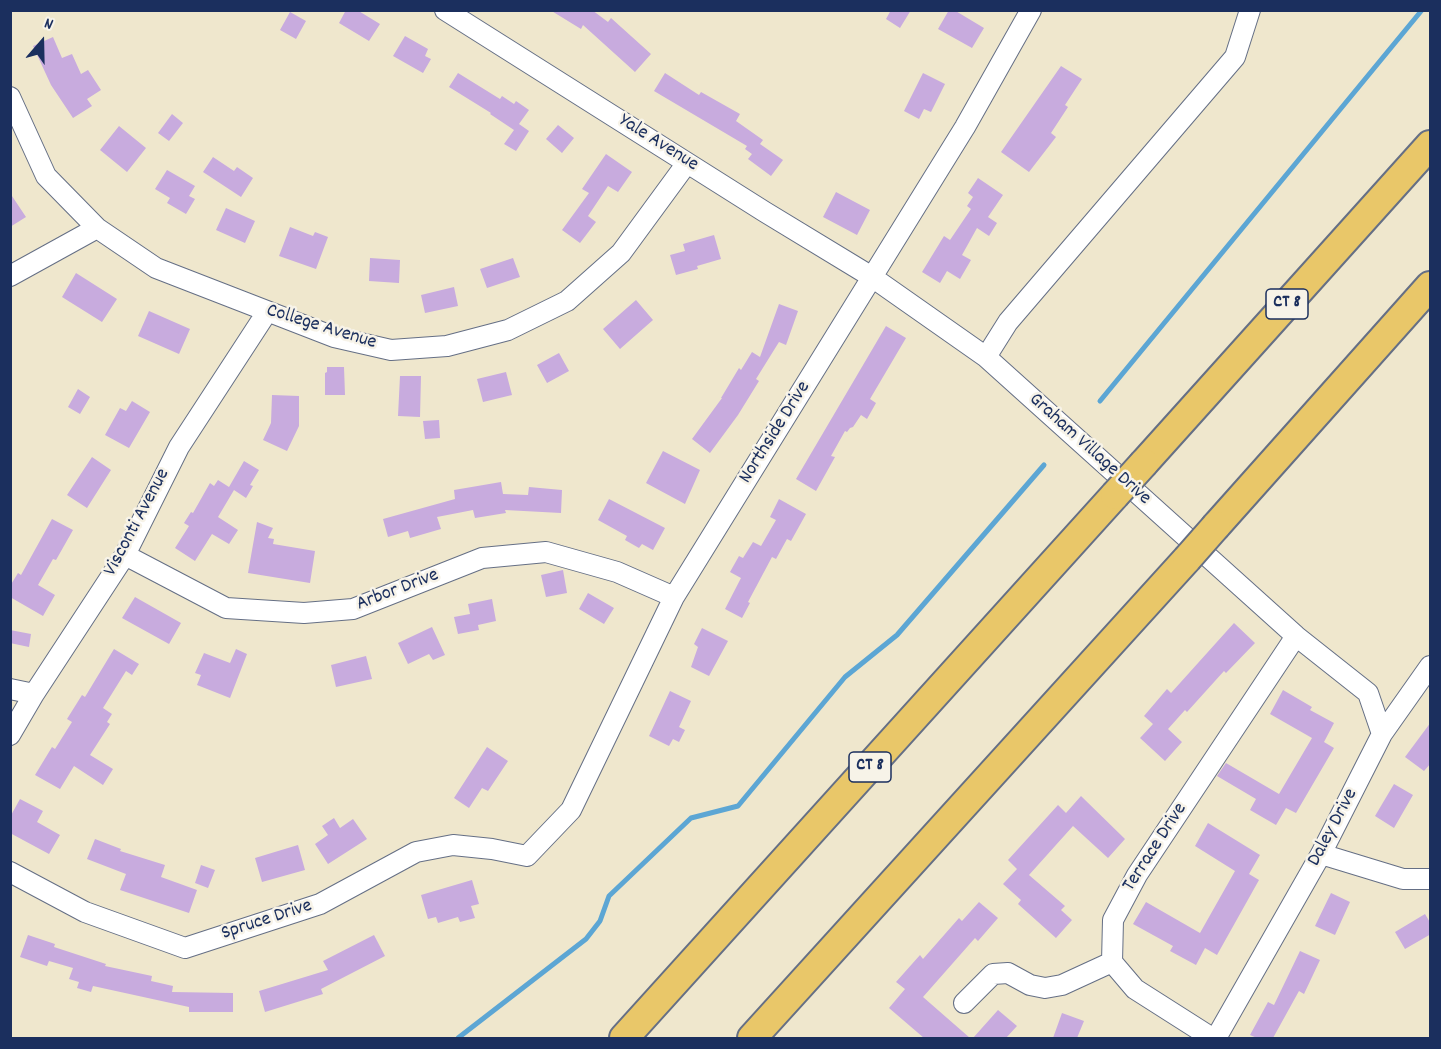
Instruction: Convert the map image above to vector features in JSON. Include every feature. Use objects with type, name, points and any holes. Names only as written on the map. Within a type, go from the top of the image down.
[{"type":"highway","name":"CT 8","points":[[624,1038],[1431,145]]},
{"type":"highway","points":[[752,1038],[1187,559],[1431,286]]},
{"type":"street","name":"Yale Avenue","points":[[445,10],[872,277]]},
{"type":"street","name":"Northside Drive","points":[[527,856],[571,810],[674,597],[965,127],[1031,10]]},
{"type":"street","points":[[986,357],[1008,322],[1234,57],[1250,10]]},
{"type":"street","name":"College Avenue","points":[[10,97],[46,176],[97,228],[156,268],[334,337],[391,350],[447,346],[508,330],[567,301],[621,253],[687,163]]},
{"type":"street","points":[[10,276],[97,228]]},
{"type":"street","name":"Graham Village Drive","points":[[872,277],[986,357],[1296,636]]},
{"type":"street","name":"Visconti Avenue","points":[[10,735],[34,694],[125,555],[179,447],[267,312]]},
{"type":"street","name":"Arbor Drive","points":[[125,555],[226,608],[304,613],[353,609],[482,558],[546,552],[617,572],[674,597]]},
{"type":"street","points":[[1296,636],[1368,693],[1382,734]]},
{"type":"street","name":"Terrace Drive","points":[[1112,962],[1113,920],[1137,875],[1296,636]]},
{"type":"street","name":"Daley Drive","points":[[1214,1038],[1321,854],[1382,734],[1431,666]]},
{"type":"street","points":[[10,689],[34,694]]},
{"type":"street","name":"Spruce Drive","points":[[10,872],[86,912],[184,948],[320,904],[416,852],[453,845],[527,856]]},
{"type":"street","points":[[1321,854],[1403,879],[1431,879]]},
{"type":"street","points":[[964,1003],[993,974],[1008,973],[1030,985],[1045,988],[1062,985],[1112,962],[1135,989],[1214,1038]]},
{"type":"building","points":[[346,10],[357,10],[380,24],[369,41],[339,23]]},
{"type":"building","points":[[550,10],[592,10],[608,22],[611,18],[651,54],[635,72],[583,25],[581,29]]},
{"type":"building","points":[[891,10],[911,10],[900,28],[886,19]]},
{"type":"building","points":[[949,10],[954,10],[984,28],[972,48],[938,29]]},
{"type":"building","points":[[290,12],[306,21],[296,39],[280,30]]},
{"type":"building","points":[[405,36],[428,49],[425,56],[431,59],[423,73],[393,56]]},
{"type":"building","points":[[53,37],[62,58],[72,54],[81,74],[88,70],[101,90],[87,99],[92,106],[73,118],[51,85],[33,46]]},
{"type":"building","points":[[1061,66],[1082,79],[1051,133],[1056,137],[1029,172],[1001,152]]},
{"type":"building","points":[[458,73],[500,99],[502,96],[514,104],[516,101],[529,110],[519,124],[529,131],[516,151],[504,144],[514,130],[449,87]]},
{"type":"building","points":[[665,73],[699,95],[701,92],[740,114],[736,121],[763,140],[760,144],[783,160],[771,176],[748,159],[752,154],[745,149],[747,146],[654,91]]},
{"type":"building","points":[[923,73],[945,84],[931,112],[924,109],[919,119],[904,111]]},
{"type":"building","points":[[172,114],[183,123],[169,141],[158,133]]},
{"type":"building","points":[[558,125],[574,138],[562,153],[546,139]]},
{"type":"building","points":[[119,126],[146,148],[127,172],[100,150]]},
{"type":"building","points":[[606,154],[632,172],[618,192],[608,186],[588,216],[596,222],[580,243],[562,230],[589,193],[582,189]]},
{"type":"building","points":[[213,157],[234,171],[237,167],[253,178],[241,197],[203,172]]},
{"type":"building","points":[[167,170],[195,186],[189,196],[195,199],[186,214],[167,203],[170,198],[155,189]]},
{"type":"building","points":[[978,178],[1003,195],[988,217],[997,223],[989,236],[977,228],[962,255],[971,260],[960,279],[947,271],[940,283],[922,272],[944,236],[950,240],[971,209],[967,206],[973,197],[968,193]]},
{"type":"building","points":[[836,192],[870,210],[857,235],[823,217]]},
{"type":"building","points":[[10,193],[26,217],[10,227]]},
{"type":"building","points":[[226,208],[255,221],[245,243],[216,230]]},
{"type":"building","points":[[290,227],[313,236],[315,232],[328,237],[316,269],[279,256]]},
{"type":"building","points":[[714,235],[721,259],[676,275],[670,255],[685,251],[683,244]]},
{"type":"building","points":[[370,258],[400,260],[399,283],[369,281]]},
{"type":"building","points":[[513,258],[520,277],[487,288],[480,269]]},
{"type":"building","points":[[76,273],[117,299],[102,322],[62,297]]},
{"type":"building","points":[[454,287],[458,306],[425,313],[421,295]]},
{"type":"building","points":[[636,300],[653,320],[620,349],[603,329]]},
{"type":"building","points":[[779,304],[798,311],[786,345],[779,342],[756,379],[759,381],[738,415],[710,453],[692,439],[752,352],[760,357]]},
{"type":"building","points":[[149,311],[190,329],[179,354],[138,336]]},
{"type":"building","points":[[886,326],[906,338],[870,399],[876,403],[867,419],[861,415],[853,427],[845,431],[831,456],[835,457],[816,491],[796,479]]},
{"type":"building","points":[[559,353],[569,371],[547,383],[537,365]]},
{"type":"building","points":[[327,367],[344,367],[345,395],[325,395]]},
{"type":"building","points":[[506,372],[512,395],[483,402],[477,379]]},
{"type":"building","points":[[400,376],[421,376],[420,417],[398,416]]},
{"type":"building","points":[[78,389],[90,397],[80,414],[68,407]]},
{"type":"building","points":[[272,395],[299,396],[299,426],[287,451],[263,440],[271,423]]},
{"type":"building","points":[[132,401],[150,412],[129,448],[105,435],[120,408],[126,411]]},
{"type":"building","points":[[439,420],[440,438],[425,439],[423,421]]},
{"type":"building","points":[[663,451],[700,470],[685,504],[646,483]]},
{"type":"building","points":[[92,457],[111,470],[87,508],[67,495]]},
{"type":"building","points":[[244,461],[259,470],[250,485],[253,486],[246,498],[234,490],[218,517],[238,530],[229,544],[212,534],[195,561],[175,548],[189,526],[184,523],[191,512],[193,513],[210,483],[214,486],[218,480],[229,487]]},
{"type":"building","points":[[501,482],[503,494],[528,495],[529,487],[562,490],[561,513],[505,510],[506,513],[475,518],[473,510],[437,517],[441,529],[410,538],[408,531],[388,537],[383,519],[455,499],[454,490]]},
{"type":"building","points":[[609,499],[665,528],[653,550],[642,544],[639,548],[625,540],[627,536],[598,520]]},
{"type":"building","points":[[779,499],[806,514],[791,541],[787,539],[776,559],[772,557],[742,618],[725,609],[741,578],[730,572],[739,556],[743,558],[753,542],[761,546],[776,520],[770,517]]},
{"type":"building","points":[[52,519],[73,530],[38,585],[55,595],[43,616],[10,597],[10,586],[18,573],[21,575]]},
{"type":"building","points":[[257,522],[273,528],[268,538],[274,539],[273,544],[315,551],[310,583],[248,573]]},
{"type":"building","points":[[563,570],[567,593],[546,597],[541,575]]},
{"type":"building","points":[[588,593],[614,608],[604,624],[579,609]]},
{"type":"building","points":[[135,597],[181,623],[169,644],[122,618]]},
{"type":"building","points":[[492,599],[496,621],[478,625],[479,630],[458,634],[454,617],[470,614],[468,604]]},
{"type":"building","points":[[1234,623],[1255,643],[1226,673],[1224,671],[1187,712],[1185,710],[1168,729],[1182,742],[1165,761],[1140,738],[1153,724],[1144,716],[1167,689],[1171,693]]},
{"type":"building","points":[[432,627],[445,655],[433,660],[429,654],[408,664],[398,643]]},
{"type":"building","points":[[702,628],[728,641],[709,676],[691,667],[698,647],[694,644]]},
{"type":"building","points":[[10,630],[31,634],[29,647],[10,643]]},
{"type":"building","points":[[114,649],[139,664],[132,675],[126,671],[103,708],[112,714],[107,722],[110,724],[90,755],[113,769],[103,785],[74,766],[60,789],[35,775],[52,747],[55,749],[72,722],[67,719],[82,695],[85,697]]},
{"type":"building","points":[[236,649],[247,654],[230,698],[197,685],[201,675],[195,673],[204,653],[230,663]]},
{"type":"building","points":[[366,656],[372,679],[336,687],[331,665]]},
{"type":"building","points":[[1283,690],[1312,707],[1310,710],[1334,723],[1324,742],[1334,748],[1296,813],[1286,808],[1276,825],[1250,810],[1256,799],[1217,776],[1226,763],[1279,794],[1312,738],[1270,714]]},
{"type":"building","points":[[670,691],[691,701],[679,727],[685,730],[679,742],[673,739],[669,746],[649,736]]},
{"type":"building","points":[[1431,722],[1431,763],[1424,771],[1405,757]]},
{"type":"building","points":[[487,747],[508,761],[488,791],[482,788],[469,808],[454,798]]},
{"type":"building","points":[[1394,784],[1413,795],[1394,828],[1375,816]]},
{"type":"building","points":[[1081,796],[1125,839],[1108,858],[1073,826],[1029,875],[1065,906],[1061,910],[1072,920],[1056,938],[1018,904],[1021,900],[1003,884],[1017,869],[1008,860],[1058,805],[1066,813]]},
{"type":"building","points":[[20,799],[43,811],[37,822],[60,835],[49,854],[10,833],[10,817]]},
{"type":"building","points":[[334,818],[340,828],[353,819],[367,839],[328,864],[315,844],[328,835],[322,826]]},
{"type":"building","points":[[1208,823],[1260,855],[1249,874],[1259,880],[1217,955],[1205,948],[1196,965],[1170,951],[1173,946],[1133,924],[1146,902],[1200,933],[1235,871],[1195,846]]},
{"type":"building","points":[[95,839],[121,849],[120,851],[165,865],[161,877],[197,890],[189,913],[120,890],[126,874],[87,859]]},
{"type":"building","points":[[298,845],[305,870],[262,882],[255,858]]},
{"type":"building","points":[[201,865],[215,870],[208,888],[195,883]]},
{"type":"building","points":[[472,880],[479,904],[471,906],[475,918],[460,922],[458,917],[438,923],[436,917],[428,919],[421,895]]},
{"type":"building","points":[[1331,893],[1350,902],[1335,935],[1315,926]]},
{"type":"building","points":[[979,902],[998,918],[978,941],[975,938],[923,997],[970,1038],[924,1038],[889,1008],[905,989],[896,982],[920,955],[923,959],[959,918],[962,921]]},
{"type":"building","points":[[1425,914],[1431,924],[1431,934],[1405,949],[1395,932]]},
{"type":"building","points":[[28,935],[55,944],[54,947],[106,964],[105,966],[152,976],[151,981],[173,986],[172,992],[233,993],[233,1012],[189,1012],[189,1007],[93,986],[91,992],[77,988],[79,982],[69,979],[73,968],[49,961],[47,966],[20,957]]},
{"type":"building","points":[[374,935],[385,956],[321,989],[323,994],[265,1012],[259,991],[328,970],[323,961]]},
{"type":"building","points":[[1300,951],[1320,960],[1304,994],[1299,991],[1273,1038],[1257,1038],[1250,1035],[1268,1002],[1274,1005]]},
{"type":"building","points":[[998,1010],[1017,1026],[1006,1038],[973,1038]]},
{"type":"building","points":[[1062,1013],[1084,1021],[1077,1038],[1053,1038]]},
{"type":"waterway","points":[[1100,401],[1422,10]]},
{"type":"waterway","points":[[458,1038],[586,939],[600,921],[609,896],[691,818],[738,806],[845,677],[897,635],[1044,465]]}]
